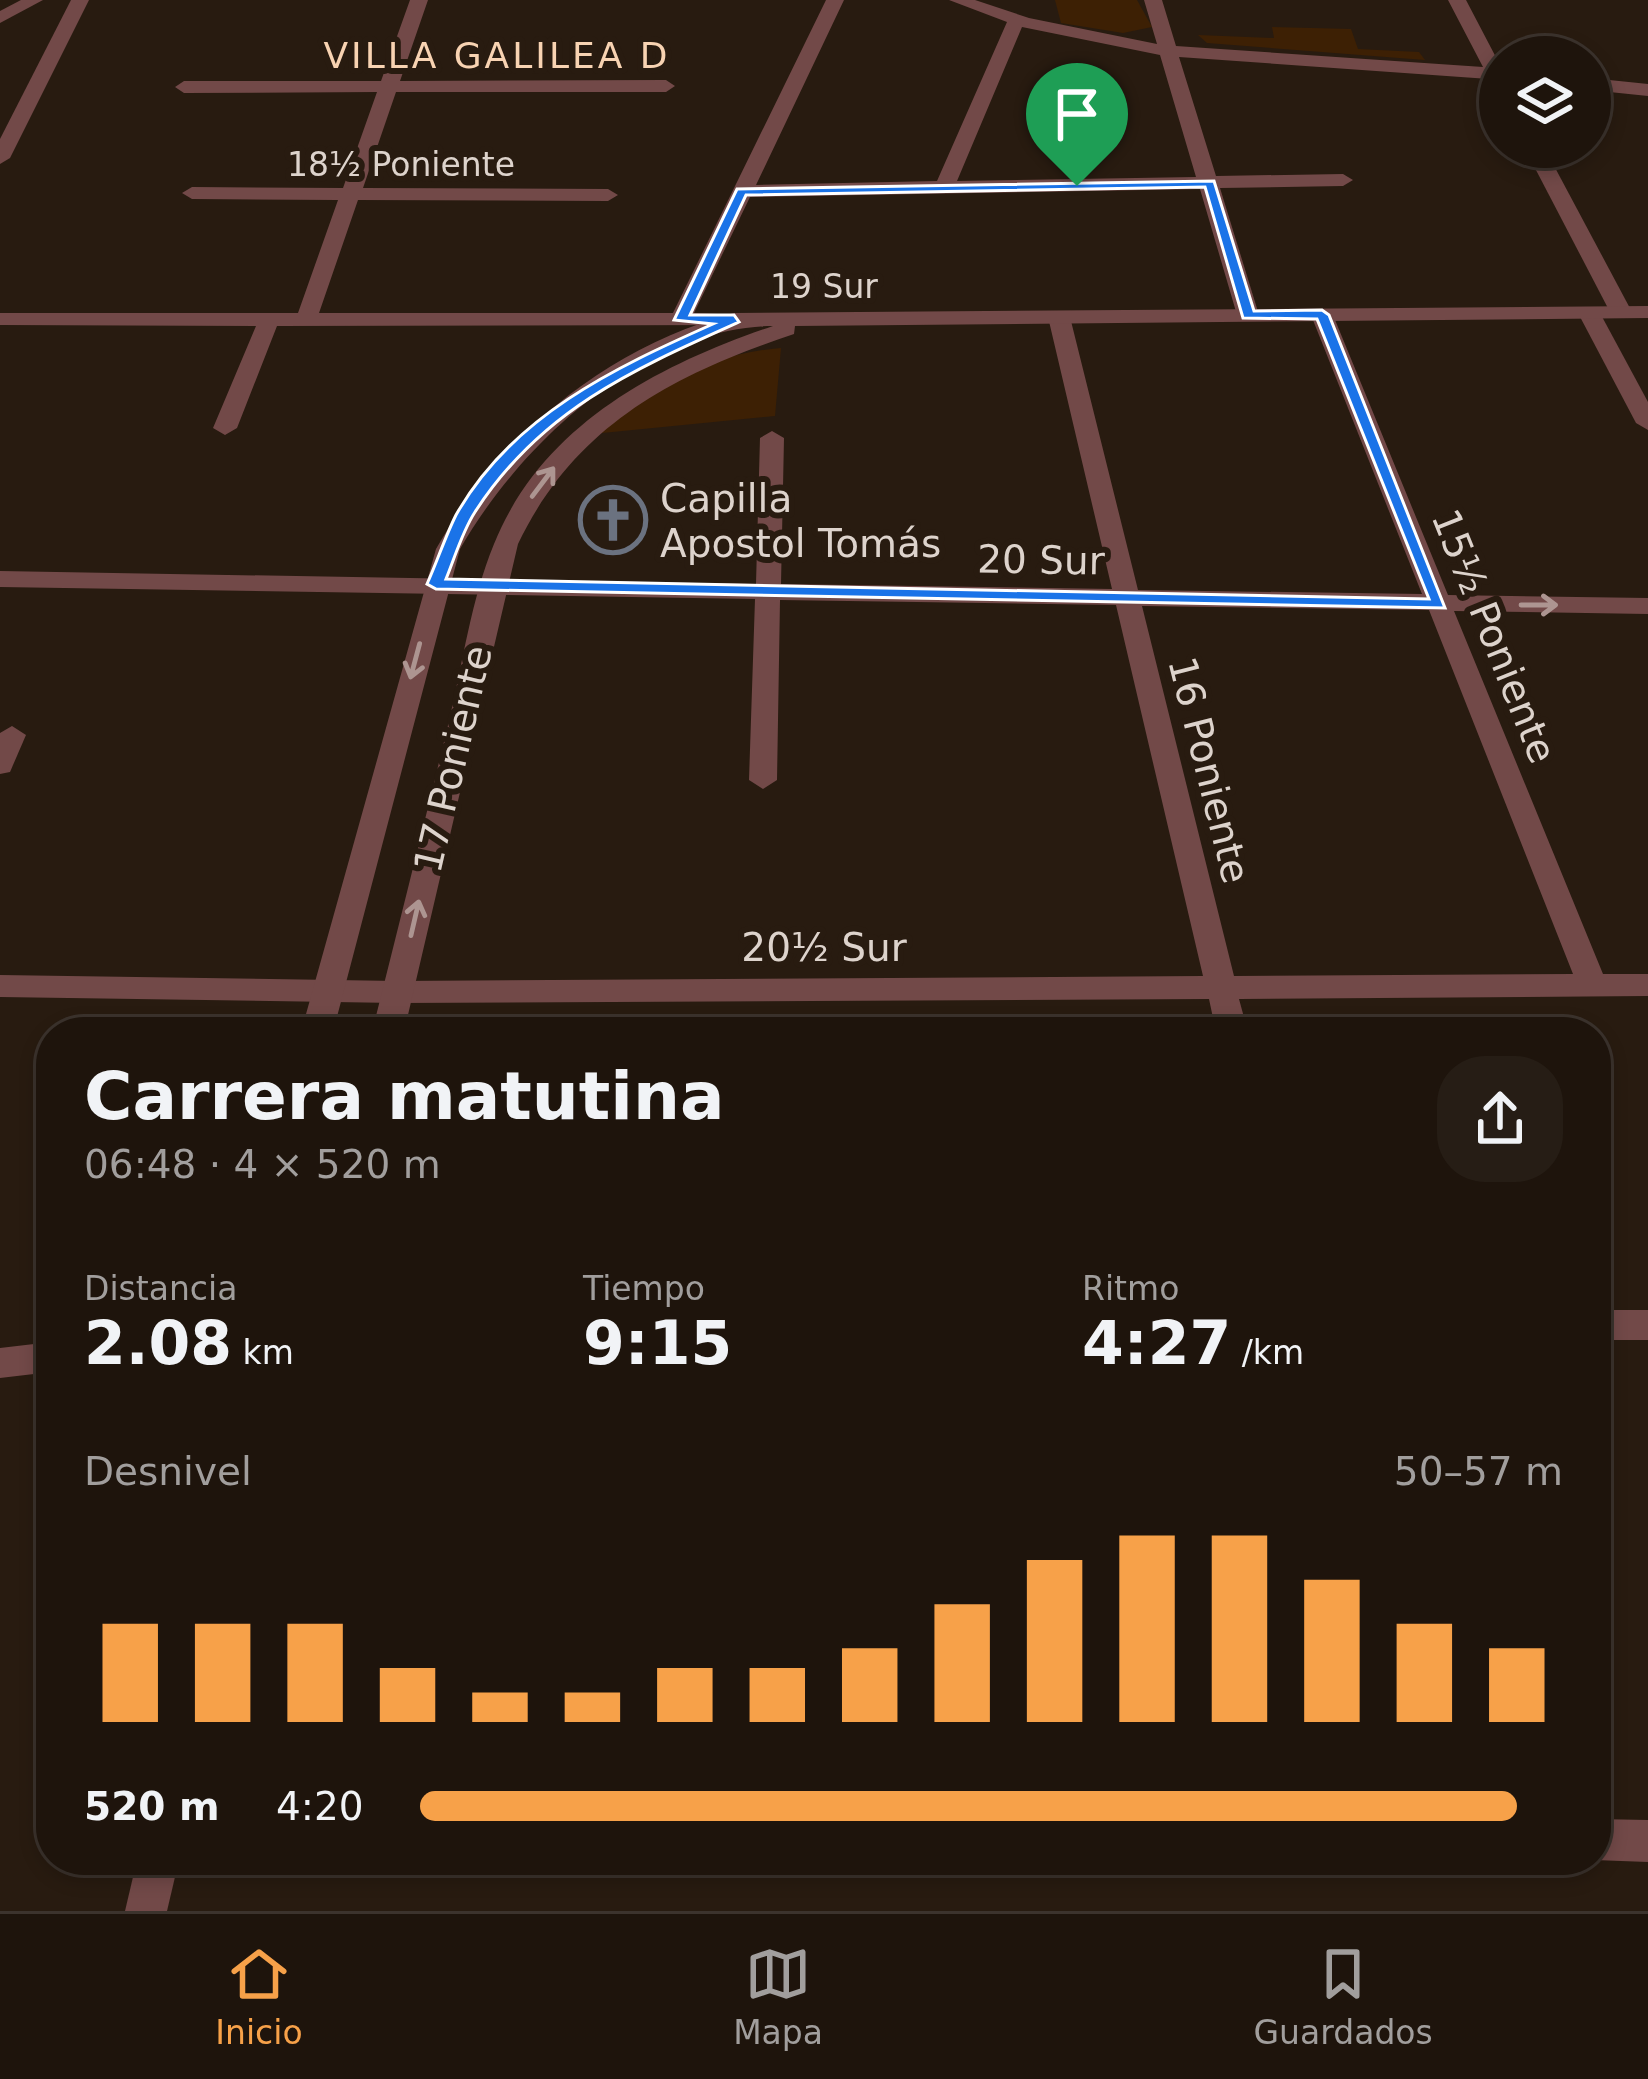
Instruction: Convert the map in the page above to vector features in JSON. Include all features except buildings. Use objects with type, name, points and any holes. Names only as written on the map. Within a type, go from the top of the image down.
[{"type":"street","points":[[0,18],[34,0]]},
{"type":"street","points":[[0,158],[80,0]]},
{"type":"street","points":[[306,320],[418,0]]},
{"type":"street","points":[[681,320],[835,0]]},
{"type":"street","points":[[958,0],[1016,22],[1172,51],[1479,75]]},
{"type":"street","points":[[1153,0],[1248,315]]},
{"type":"street","points":[[1457,0],[1479,40]]},
{"type":"street","points":[[944,189],[1016,22]]},
{"type":"street","points":[[184,87],[666,86]]},
{"type":"street","points":[[1611,86],[1648,90]]},
{"type":"street","points":[[1545,168],[1621,312]]},
{"type":"street","points":[[741,191],[1343,180]]},
{"type":"street","name":"18½ Poniente","points":[[192,193],[608,195]]},
{"type":"street","name":"19 Sur","points":[[0,319],[734,320],[1648,312]]},
{"type":"street","points":[[1589,313],[1648,423]]},
{"type":"street","name":"15½ Poniente","points":[[1322,315],[1593,986]]},
{"type":"street","name":"16 Poniente","points":[[1059,317],[1228,1017]]},
{"type":"street","name":"17 Poniente","points":[[392,1017],[494,587],[507,543],[540,484],[602,420],[648,388],[719,352],[795,326],[838,319]]},
{"type":"street","points":[[225,428],[269,320]]},
{"type":"street","name":"17 Poniente","points":[[321,1017],[436,584],[448,549],[475,499],[539,426],[613,374],[734,320]]},
{"type":"street","points":[[764,780],[772,438]]},
{"type":"street","name":"20 Sur","points":[[0,580],[1648,606]]},
{"type":"street","points":[[0,764],[12,735]]},
{"type":"street","name":"20½ Sur","points":[[0,986],[398,992],[1648,985]]},
{"type":"street","points":[[1611,1325],[1648,1325]]},
{"type":"street","points":[[0,1364],[36,1359]]},
{"type":"street","points":[[1611,1840],[1648,1840]]},
{"type":"street","points":[[146,1911],[154,1875]]},
{"type":"shaded area","points":[[1055,0],[1137,0],[1152,27],[1123,33],[1061,23]]},
{"type":"shaded area","points":[[1272,27],[1351,29],[1358,49],[1419,52],[1425,60],[1207,43],[1198,35],[1274,38]]},
{"type":"shaded area","points":[[781,348],[775,416],[572,436],[698,368]]},
{"type":"place","name":"Capilla Apostol Tomás","points":[[613,520]]},
{"type":"district","name":"VILLA GALILEA D","points":[[497,55]]},
{"type":"route","points":[[1210,183],[1248,315],[1322,315],[1439,604],[436,584],[464,515],[510,453],[539,426],[575,398],[655,351],[734,320],[681,320],[741,191],[1077,186],[1210,183]]}]
